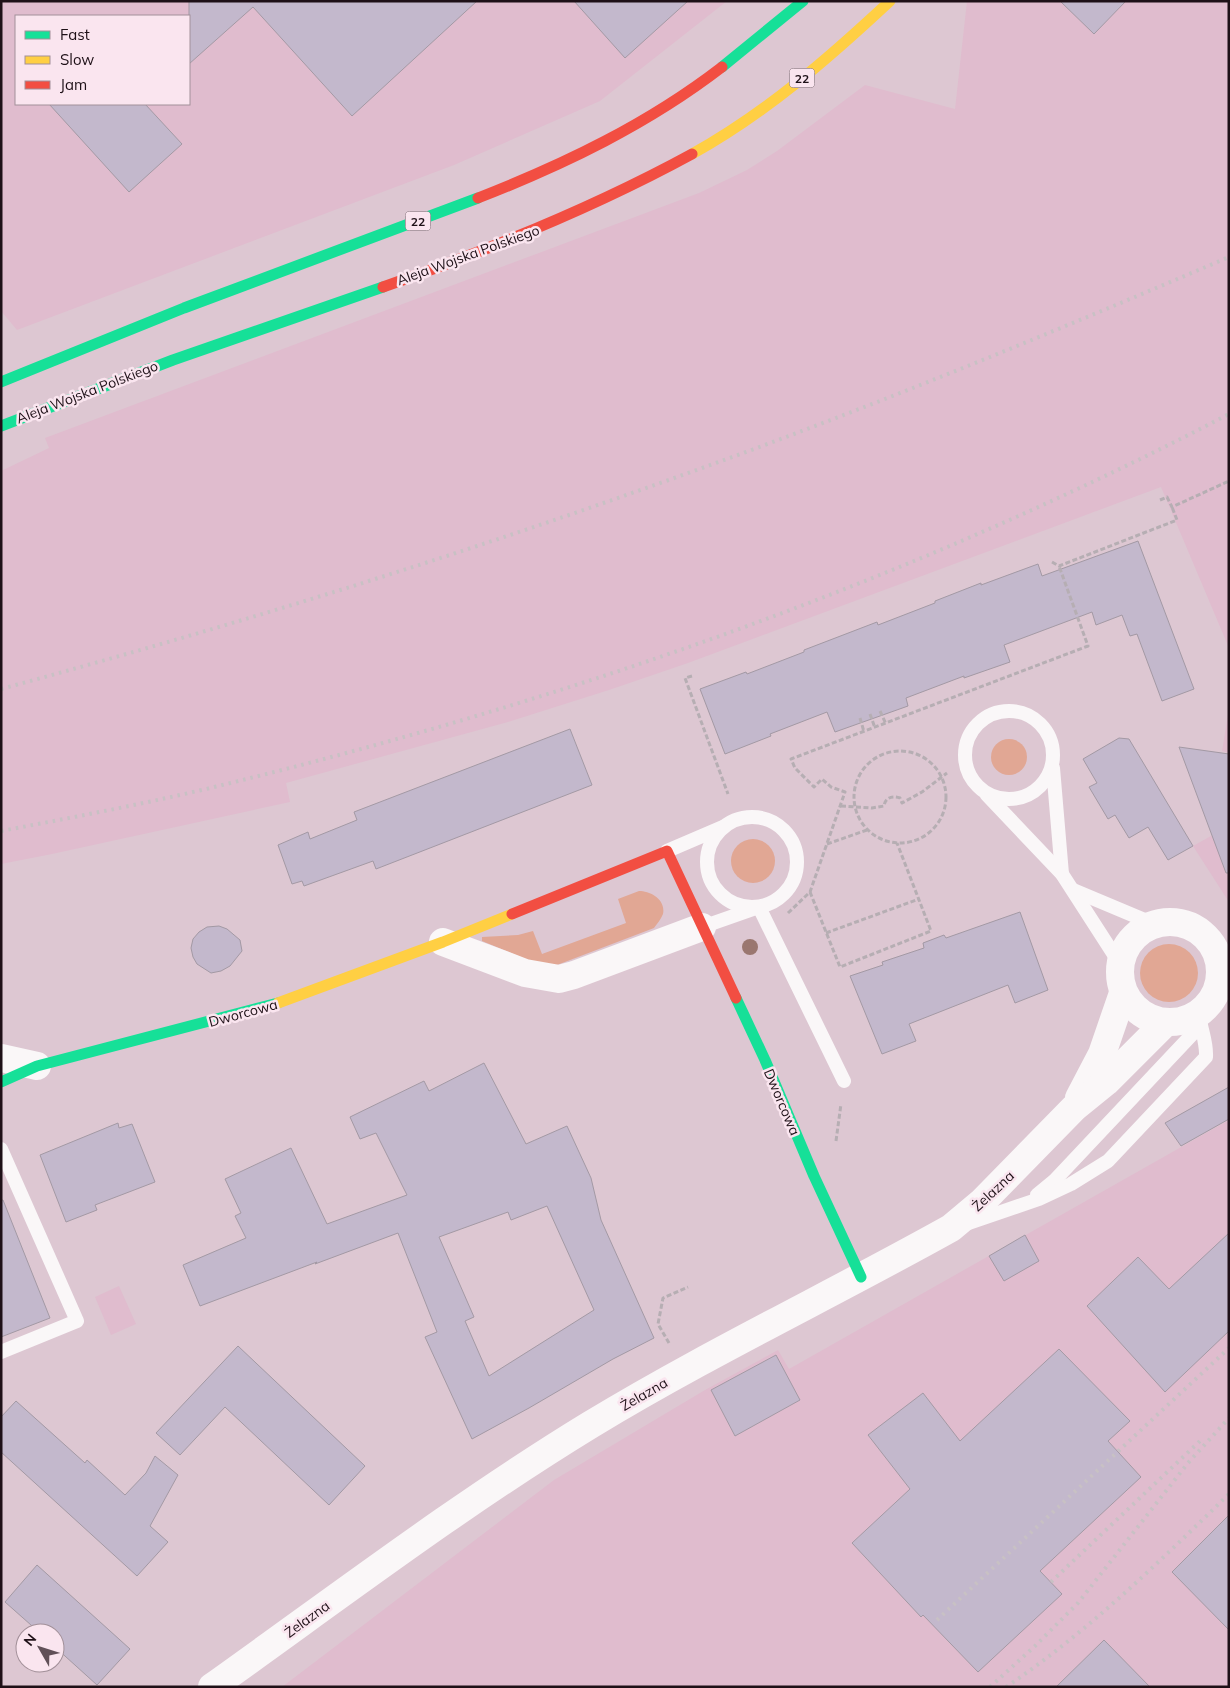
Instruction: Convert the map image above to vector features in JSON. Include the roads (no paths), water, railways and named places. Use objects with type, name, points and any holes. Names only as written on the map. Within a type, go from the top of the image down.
[{"type":"main road","name":"22","points":[[1,382],[229,291],[446,210],[581,154],[626,131],[668,106],[737,57],[803,1]]},
{"type":"main road","name":"Aleja Wojska Polskiego","points":[[1,426],[143,370],[473,255],[613,196],[707,146],[777,99],[849,40],[890,1]]},
{"type":"main road","name":"Dworcowa","points":[[1,1082],[37,1066],[293,999],[443,942],[666,851],[765,1060],[814,1176],[861,1277]]},
{"type":"street","name":"Żelazna","points":[[1074,1108],[1102,1054],[1123,993],[1120,979],[1120,964],[1124,951],[1131,939],[1142,930],[1154,924],[1170,921],[1186,924],[1201,932],[1212,944],[1217,953],[1220,975],[1214,995],[1200,1019]]},
{"type":"street","points":[[443,942],[525,973],[558,978],[574,975],[702,927]]},
{"type":"street","points":[[1123,993],[1140,1014],[1152,1020],[1165,1023],[1200,1019]]},
{"type":"street","name":"Żelazna","points":[[212,1687],[422,1536],[588,1426],[683,1371],[951,1228],[996,1188],[1074,1108],[1106,1082],[1165,1023]]},
{"type":"street","name":"Dworcowa","points":[[1,1058],[37,1066]]},
{"type":"lane","name":"Żelazna","points":[[1062,874],[1052,766],[1053,751],[1050,737],[1042,724],[1030,716],[1016,711],[1001,711],[987,716],[976,726],[968,738],[965,752],[966,767],[972,780],[1062,874],[1120,964]]},
{"type":"lane","points":[[983,791],[996,798],[1010,800],[1024,797],[1037,790],[1047,779],[1052,766]]},
{"type":"lane","points":[[666,851],[740,819],[754,817],[768,820],[781,827],[791,838],[796,852],[797,867],[793,881],[785,893],[773,902],[702,927]]},
{"type":"lane","points":[[726,826],[716,836],[709,849],[708,864],[711,879],[718,892],[730,901],[744,906],[759,907]]},
{"type":"lane","name":"Żelazna","points":[[1074,890],[1154,924]]},
{"type":"lane","points":[[759,907],[844,1081]]},
{"type":"lane","points":[[1026,1203],[1054,1181],[1200,1019]]},
{"type":"lane","points":[[951,1228],[1039,1199],[1071,1184],[1108,1161],[1206,1057],[1206,1044],[1200,1019]]},
{"type":"lane","points":[[1,1149],[77,1321],[1,1352]]},
{"type":"railway","points":[[1,689],[168,642],[334,592],[581,511],[735,456],[948,374],[1229,257]]},
{"type":"railway","points":[[1,831],[206,789],[470,718],[600,677],[729,633],[857,584],[983,532],[1107,475],[1229,414]]},
{"type":"railway","points":[[937,1620],[1229,1348]]},
{"type":"railway","points":[[990,1687],[1078,1603],[1188,1463],[1229,1418]]},
{"type":"railway","points":[[1051,1582],[1200,1441]]},
{"type":"railway","points":[[1006,1687],[1094,1620],[1229,1494]]}]
